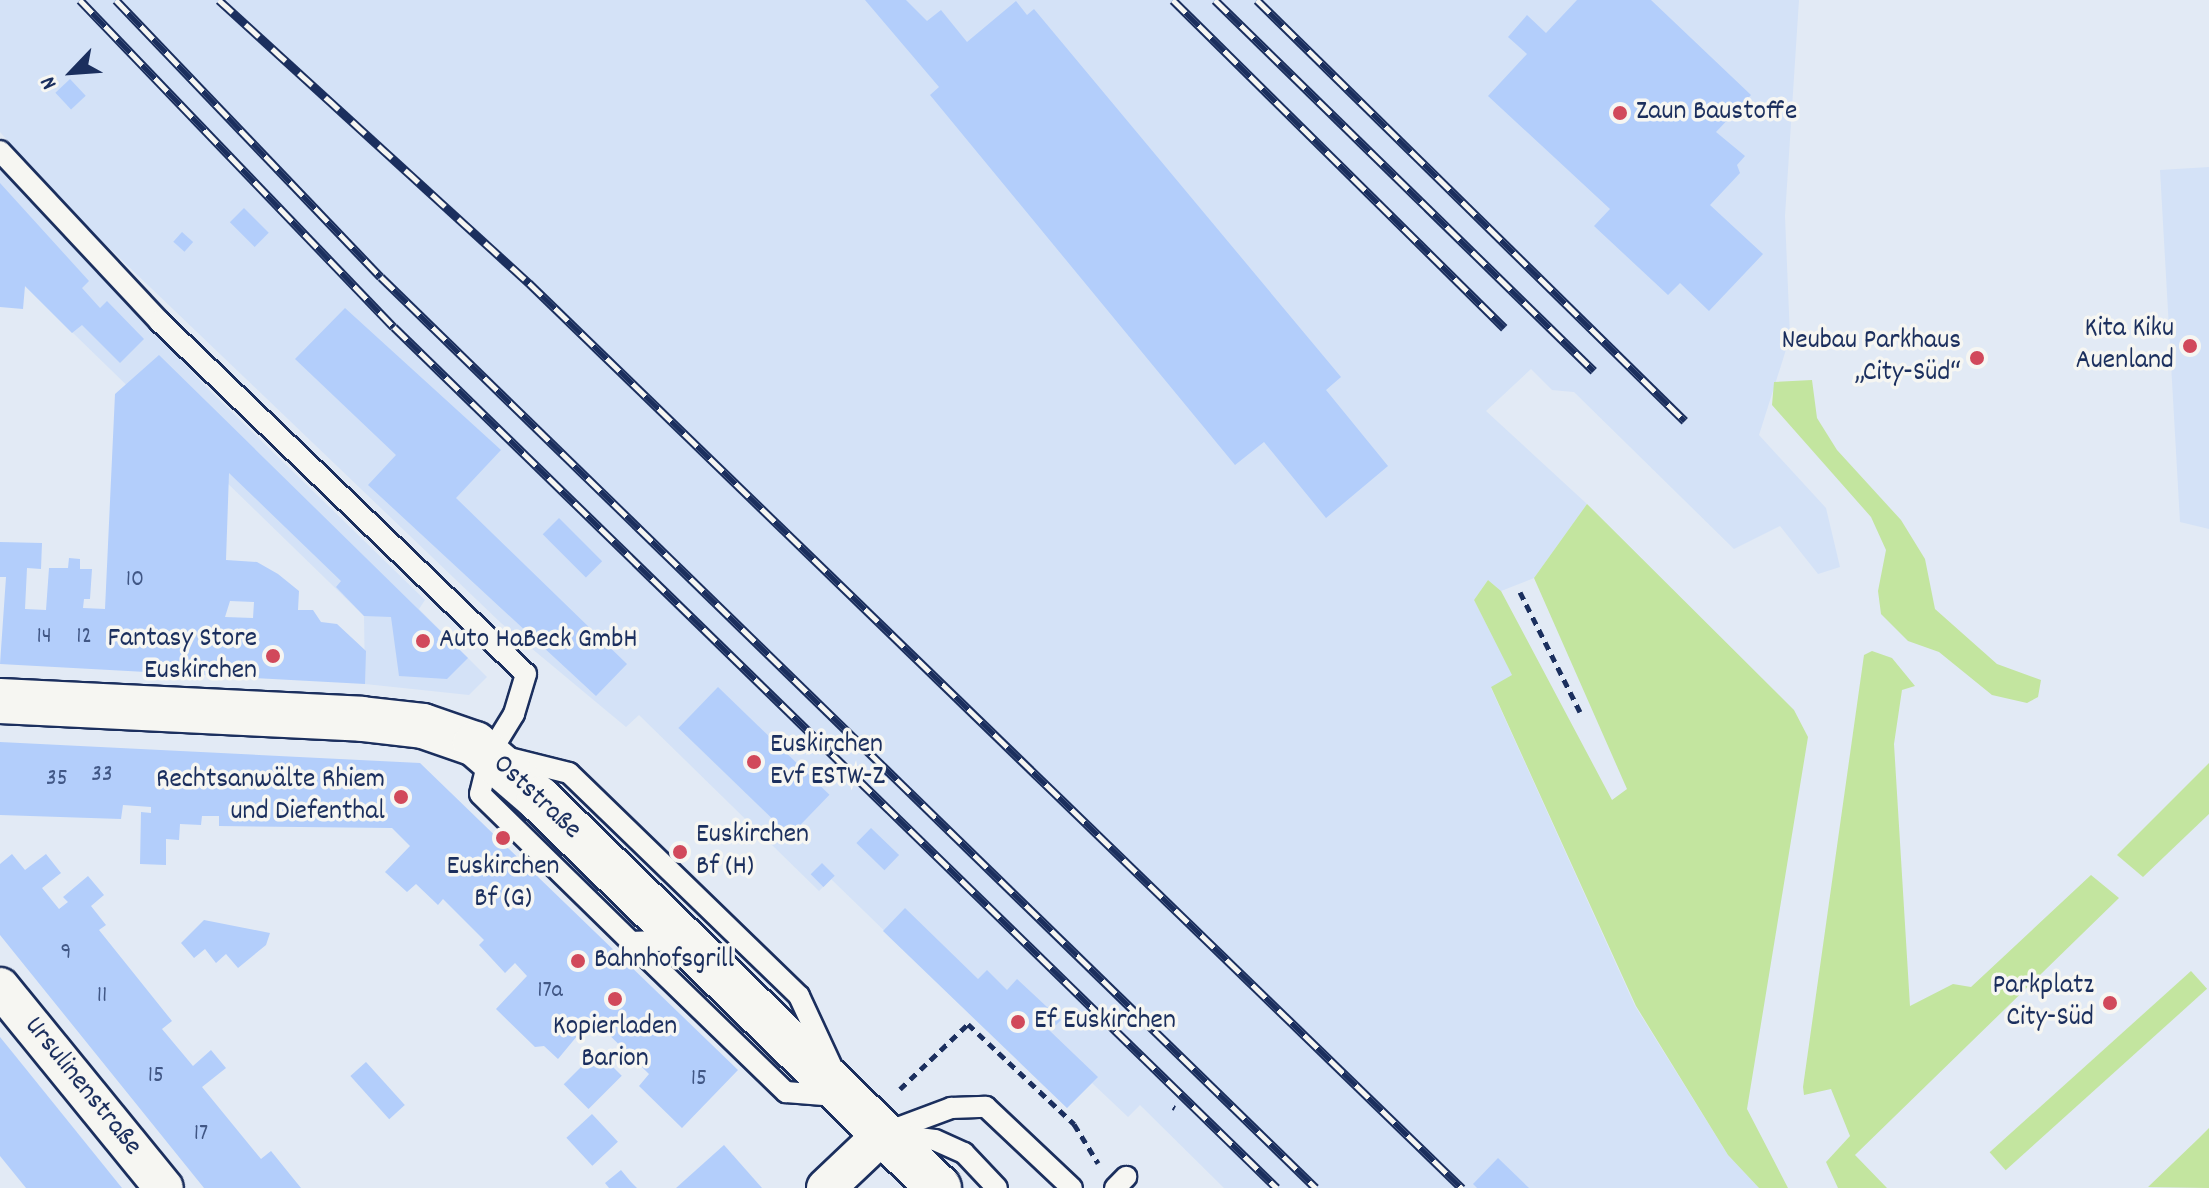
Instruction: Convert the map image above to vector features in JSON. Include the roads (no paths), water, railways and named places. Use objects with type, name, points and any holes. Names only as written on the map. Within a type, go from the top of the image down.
[{"type":"street","name":"Oststraße","points":[[0,701],[394,722],[448,732],[490,753],[939,1188]]},
{"type":"street","name":"Ursulinenstraße","points":[[0,987],[164,1188]]},
{"type":"street","points":[[826,1188],[884,1133]]},
{"type":"lane","points":[[0,151],[159,321],[526,674],[514,714],[490,753],[480,794],[786,1092],[846,1097],[799,996],[569,773],[490,753]]},
{"type":"lane","points":[[631,942],[684,940]]},
{"type":"lane","points":[[884,1133],[951,1108],[986,1107],[1072,1188]]},
{"type":"lane","points":[[884,1133],[935,1140],[964,1153],[997,1188]]},
{"type":"railway","points":[[80,0],[394,327],[1277,1188]]},
{"type":"railway","points":[[116,0],[381,277],[1316,1188]]},
{"type":"railway","points":[[219,0],[529,283],[1462,1188]]},
{"type":"railway","points":[[1173,0],[1504,328]]},
{"type":"railway","points":[[1215,0],[1594,371]]},
{"type":"railway","points":[[1257,0],[1685,421]]},
{"type":"place","name":"Zaun Baustoffe","points":[[1620,113]]},
{"type":"place","name":"Kita Kiku Auenland","points":[[2190,346]]},
{"type":"place","name":"Neubau Parkhaus „City-Süd“","points":[[1977,358]]},
{"type":"place","name":"Auto HaBeck GmbH","points":[[423,641]]},
{"type":"place","name":"Fantasy Store Euskirchen","points":[[273,656]]},
{"type":"place","name":"Euskirchen Evf ESTW-Z","points":[[754,762]]},
{"type":"place","name":"Rechtsanwälte Rhiem und Diefenthal","points":[[401,797]]},
{"type":"place","name":"Euskirchen Bf (G)","points":[[503,838]]},
{"type":"place","name":"Euskirchen Bf (H)","points":[[680,852]]},
{"type":"place","name":"Bahnhofsgrill","points":[[578,961]]},
{"type":"place","name":"Kopierladen Barion","points":[[615,999]]},
{"type":"place","name":"Parkplatz City-Süd","points":[[2110,1003]]},
{"type":"place","name":"Ef Euskirchen","points":[[1018,1022]]}]
